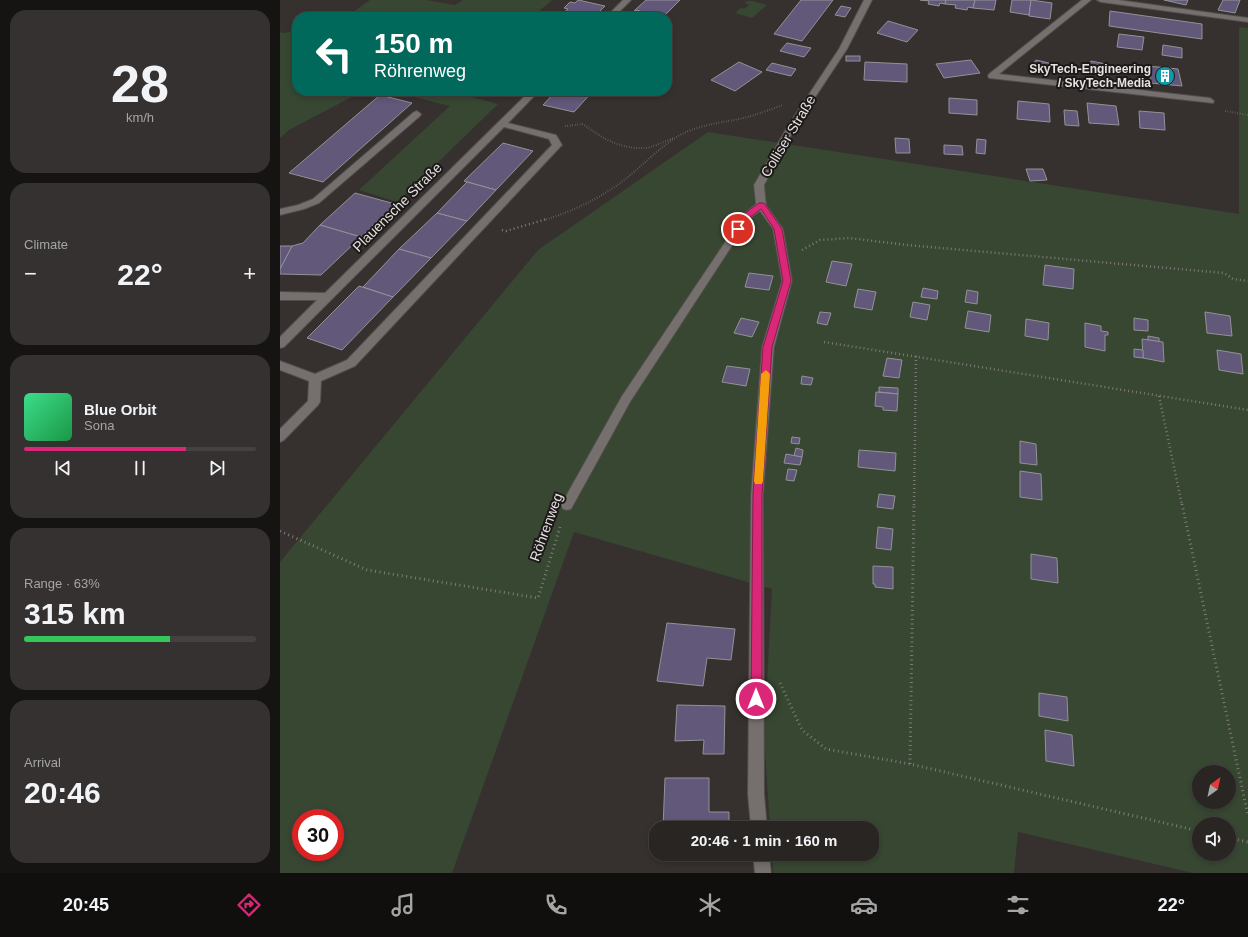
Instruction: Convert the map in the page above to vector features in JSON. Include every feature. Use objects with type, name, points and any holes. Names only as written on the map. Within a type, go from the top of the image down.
[{"type":"street","points":[[615,12],[627,0]]},
{"type":"street","name":"Colliser Straße","points":[[758,821],[756,794],[757,495],[768,347],[787,281],[778,229],[761,205],[759,185],[792,126],[843,49],[868,0]]},
{"type":"street","points":[[1087,0],[992,76],[1210,101]]},
{"type":"street","points":[[1101,0],[1248,20]]},
{"type":"street","name":"Plauensche Straße","points":[[280,344],[530,96]]},
{"type":"street","points":[[280,212],[301,207],[316,201],[417,114]]},
{"type":"street","points":[[280,365],[315,379],[351,363],[557,145],[553,137],[502,124]]},
{"type":"street","name":"Röhrenweg","points":[[568,505],[626,399],[747,216],[761,205]]},
{"type":"street","points":[[280,296],[326,297]]},
{"type":"street","points":[[280,437],[314,402],[315,379]]},
{"type":"street","points":[[762,861],[763,873]]},
{"type":"path","points":[[567,125],[583,124],[605,140],[626,146],[645,148],[706,125],[756,115],[812,96]]},
{"type":"path","points":[[506,231],[566,214],[597,199],[627,179],[658,150],[680,135]]},
{"type":"path","points":[[784,260],[820,240],[849,238],[907,245],[1224,273],[1233,279],[1248,281]]},
{"type":"path","points":[[824,342],[1248,410]]},
{"type":"path","points":[[910,764],[916,356]]},
{"type":"path","points":[[1159,396],[1248,816]]},
{"type":"path","name":"Röhrenweg","points":[[280,531],[367,570],[538,598],[568,505]]},
{"type":"path","points":[[776,676],[802,730],[826,749],[910,764],[1192,829]]},
{"type":"path","points":[[1236,839],[1248,842]]},
{"type":"green space","points":[[370,0],[426,0],[455,5],[463,0],[552,0],[538,12],[353,12]]},
{"type":"green space","points":[[747,1],[767,5],[752,18],[735,13],[741,8],[744,9],[749,5],[745,3]]},
{"type":"green space","points":[[1239,27],[1248,28],[1248,873],[1193,873],[1018,832],[1014,873],[773,873],[772,861],[879,861],[879,821],[770,821],[764,737],[772,589],[574,532],[452,873],[280,873],[280,562],[538,250],[708,132],[1239,214]]},
{"type":"green space","points":[[292,31],[292,96],[354,96],[289,130],[280,138],[280,32],[284,33]]},
{"type":"green space","points":[[410,96],[468,96],[498,104],[397,202],[359,190],[450,106]]},
{"type":"building","points":[[578,0],[605,6],[599,12],[564,12],[568,9],[564,8],[570,2],[575,3]]},
{"type":"building","points":[[646,0],[680,0],[668,12],[643,12],[635,10]]},
{"type":"building","points":[[801,0],[833,0],[802,41],[774,34]]},
{"type":"building","points":[[920,0],[946,0],[945,4],[940,3],[939,6],[928,4],[929,1]]},
{"type":"building","points":[[946,0],[975,0],[973,8],[968,7],[967,10],[955,8],[956,5],[945,4]]},
{"type":"building","points":[[975,0],[996,0],[994,10],[973,8]]},
{"type":"building","points":[[1012,0],[1031,0],[1029,15],[1010,12]]},
{"type":"building","points":[[1031,0],[1052,3],[1050,19],[1029,16]]},
{"type":"building","points":[[1164,0],[1188,0],[1186,5]]},
{"type":"building","points":[[1223,0],[1240,0],[1235,13],[1218,10]]},
{"type":"building","points":[[841,6],[851,8],[845,17],[835,15]]},
{"type":"building","points":[[1110,11],[1202,24],[1202,39],[1109,26]]},
{"type":"building","points":[[888,21],[918,30],[907,42],[877,33]]},
{"type":"building","points":[[1119,34],[1144,37],[1142,50],[1117,47]]},
{"type":"building","points":[[787,43],[811,48],[804,57],[780,51]]},
{"type":"building","points":[[1163,45],[1182,48],[1182,58],[1162,55]]},
{"type":"building","points":[[846,56],[860,56],[860,61],[846,61]]},
{"type":"building","points":[[971,60],[980,73],[944,78],[936,64]]},
{"type":"building","points":[[1036,60],[1049,63],[1044,71],[1031,67]]},
{"type":"building","points":[[1091,61],[1111,65],[1108,75],[1087,70]]},
{"type":"building","points":[[739,62],[762,72],[735,91],[711,80]]},
{"type":"building","points":[[865,62],[907,64],[907,82],[864,80]]},
{"type":"building","points":[[772,63],[796,69],[791,76],[766,70]]},
{"type":"building","name":"SkyTech-Engineering / SkyTech-Media","points":[[1148,66],[1178,69],[1182,86],[1151,83]]},
{"type":"building","points":[[379,96],[412,103],[323,182],[289,173]]},
{"type":"building","points":[[551,96],[588,96],[574,112],[543,105]]},
{"type":"building","points":[[949,98],[977,100],[977,115],[949,113]]},
{"type":"building","points":[[1018,101],[1049,104],[1050,122],[1017,119]]},
{"type":"building","points":[[1087,103],[1116,106],[1119,125],[1089,123]]},
{"type":"building","points":[[1064,110],[1077,111],[1079,126],[1065,125]]},
{"type":"building","points":[[1139,111],[1164,113],[1165,130],[1140,128]]},
{"type":"building","points":[[895,138],[909,139],[910,153],[896,153]]},
{"type":"building","points":[[977,139],[986,140],[985,154],[976,153]]},
{"type":"building","points":[[503,143],[533,151],[496,190],[464,181]]},
{"type":"building","points":[[944,145],[962,146],[963,155],[944,154]]},
{"type":"building","points":[[1026,169],[1043,169],[1047,180],[1030,181]]},
{"type":"building","points":[[467,182],[496,190],[467,221],[437,213]]},
{"type":"building","points":[[355,193],[395,204],[361,237],[320,225]]},
{"type":"building","points":[[437,213],[467,221],[431,258],[399,249]]},
{"type":"building","points":[[320,225],[361,237],[321,275],[280,274],[280,269],[292,246],[303,243]]},
{"type":"building","points":[[280,246],[292,246],[280,269]]},
{"type":"building","points":[[399,249],[431,258],[393,297],[363,287]]},
{"type":"building","points":[[832,261],[852,264],[846,286],[826,282]]},
{"type":"building","points":[[1045,265],[1074,269],[1073,289],[1043,285]]},
{"type":"building","points":[[749,273],[773,276],[769,290],[745,287]]},
{"type":"building","points":[[359,286],[393,297],[342,350],[307,338]]},
{"type":"building","points":[[923,288],[938,291],[937,299],[921,297]]},
{"type":"building","points":[[858,289],[876,292],[872,310],[854,307]]},
{"type":"building","points":[[967,290],[978,292],[977,304],[965,302]]},
{"type":"building","points":[[913,302],[930,305],[927,320],[910,317]]},
{"type":"building","points":[[968,311],[991,315],[989,332],[965,328]]},
{"type":"building","points":[[820,312],[831,313],[827,325],[817,323]]},
{"type":"building","points":[[1205,312],[1230,316],[1232,336],[1207,333]]},
{"type":"building","points":[[741,318],[759,322],[752,337],[734,333]]},
{"type":"building","points":[[1134,318],[1148,320],[1148,331],[1134,330]]},
{"type":"building","points":[[1026,319],[1049,323],[1048,340],[1025,336]]},
{"type":"building","points":[[1085,323],[1101,326],[1101,331],[1108,332],[1108,335],[1105,335],[1105,351],[1085,347]]},
{"type":"building","points":[[1148,336],[1159,338],[1159,342],[1148,340]]},
{"type":"building","points":[[1142,339],[1163,342],[1164,362],[1143,358]]},
{"type":"building","points":[[1134,349],[1143,350],[1143,358],[1134,357]]},
{"type":"building","points":[[1217,350],[1241,354],[1243,374],[1219,370]]},
{"type":"building","points":[[887,358],[902,360],[899,378],[883,376]]},
{"type":"building","points":[[727,366],[750,369],[746,386],[722,382]]},
{"type":"building","points":[[802,376],[813,378],[811,385],[801,384]]},
{"type":"building","points":[[879,387],[898,388],[898,394],[879,392]]},
{"type":"building","points":[[876,392],[898,394],[897,411],[883,410],[883,407],[875,406]]},
{"type":"building","points":[[792,437],[800,438],[799,444],[791,443]]},
{"type":"building","points":[[1020,441],[1036,444],[1037,465],[1020,463]]},
{"type":"building","points":[[796,448],[803,450],[802,457],[794,456]]},
{"type":"building","points":[[859,450],[896,453],[895,471],[858,467]]},
{"type":"building","points":[[786,454],[802,457],[800,465],[784,463]]},
{"type":"building","points":[[788,469],[797,470],[794,481],[786,480]]},
{"type":"building","points":[[1020,471],[1041,474],[1042,500],[1020,497]]},
{"type":"building","points":[[879,494],[895,496],[893,509],[877,507]]},
{"type":"building","points":[[878,527],[893,529],[891,550],[876,548]]},
{"type":"building","points":[[1031,554],[1057,558],[1058,583],[1031,579]]},
{"type":"building","points":[[873,566],[893,567],[893,589],[875,587],[875,584],[873,584]]},
{"type":"building","points":[[667,623],[735,629],[731,660],[707,658],[703,686],[657,681]]},
{"type":"building","points":[[1039,693],[1067,697],[1068,721],[1039,716]]},
{"type":"building","points":[[677,705],[725,706],[724,754],[703,754],[704,740],[675,741]]},
{"type":"building","points":[[1045,730],[1072,735],[1074,766],[1046,761]]},
{"type":"building","points":[[665,778],[709,778],[709,812],[729,812],[729,821],[663,821]]},
{"type":"slow traffic","points":[[758,481],[766,374]]},
{"type":"place","name":"SkyTech-Engineering / SkyTech-Media","points":[[1165,76]]},
{"type":"route","points":[[738,229],[747,216],[761,205],[778,229],[787,281],[768,347],[757,495],[756,699]]}]
